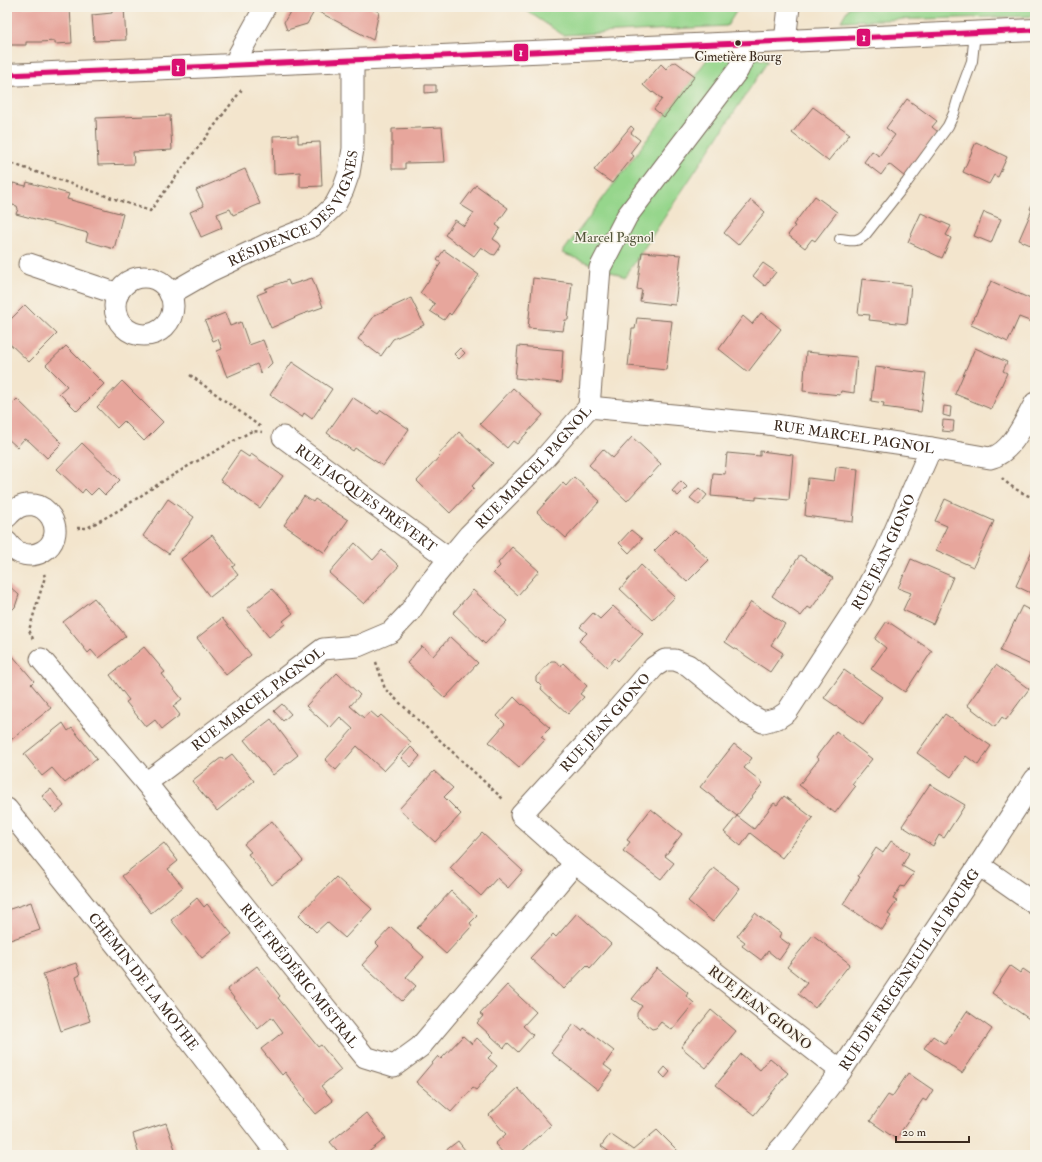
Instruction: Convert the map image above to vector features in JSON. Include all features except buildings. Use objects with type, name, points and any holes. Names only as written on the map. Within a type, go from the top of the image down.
[{"type":"street","points":[[236,65],[239,54],[265,7]]},
{"type":"street","points":[[785,41],[789,7]]},
{"type":"street","points":[[7,75],[1035,30]]},
{"type":"street","points":[[589,407],[600,268],[627,216],[738,70],[750,42]]},
{"type":"street","name":"RÉSIDENCE DES VIGNES","points":[[170,294],[210,271],[268,244],[313,226],[335,205],[343,190],[349,173],[354,149],[353,60]]},
{"type":"street","points":[[29,264],[118,294]]},
{"type":"street","points":[[139,278],[148,278],[157,281],[164,286],[170,294],[172,313],[168,322],[162,329],[153,334],[134,334],[119,322],[115,313],[115,303],[118,294],[123,286],[130,281],[139,278]]},
{"type":"street","points":[[990,458],[997,456],[1007,448],[1019,432],[1035,403]]},
{"type":"street","name":"RUE MARCEL PAGNOL","points":[[146,783],[323,649],[358,646],[392,632],[409,613],[448,559],[469,535],[544,460],[589,407],[768,424],[990,458]]},
{"type":"street","name":"RUE JACQUES PRÉVERT","points":[[284,437],[448,559]]},
{"type":"street","name":"RUE JEAN GIONO","points":[[841,1071],[575,863],[521,815],[654,667],[665,660],[675,660],[688,664],[748,714],[763,722],[778,718],[787,712],[861,599],[886,551],[931,448]]},
{"type":"street","points":[[7,517],[12,511],[19,507],[27,504],[35,505],[43,508],[49,513],[55,528],[54,537],[51,544],[39,554],[31,556],[23,555],[16,552],[7,542]]},
{"type":"street","name":"RUE FRÉDÉRIC MISTRAL","points":[[41,659],[146,783],[365,1057],[394,1066],[420,1047],[575,863]]},
{"type":"street","name":"RUE DE FREGENEUIL AU BOURG","points":[[776,1155],[841,1071],[980,865],[1035,779]]},
{"type":"street","name":"CHEMIN DE LA MOTHE","points":[[7,809],[125,957],[278,1155]]},
{"type":"street","points":[[980,865],[1035,904]]},
{"type":"lane","points":[[840,239],[860,240],[865,235],[907,182],[948,126],[954,114],[972,61],[975,33]]},
{"type":"path","points":[[7,162],[150,211],[261,63]]},
{"type":"path","points":[[55,528],[87,528],[121,509],[190,465],[252,431],[268,432],[190,375]]},
{"type":"path","points":[[990,458],[998,473],[1006,482],[1015,489],[1035,499]]},
{"type":"path","points":[[39,554],[45,577],[29,630],[41,659]]},
{"type":"path","points":[[369,641],[385,689],[521,815]]},
{"type":"green space","points":[[521,7],[739,7],[727,26],[563,35]]},
{"type":"green space","points":[[849,7],[1035,7],[1035,16],[841,21]]},
{"type":"green space","name":"Marcel Pagnol","points":[[714,50],[768,61],[625,277],[562,253]]},
{"type":"transit line","name":"1","points":[[7,75],[1035,30]]},
{"type":"place","name":"Cimetière Bourg","points":[[738,43]]}]
